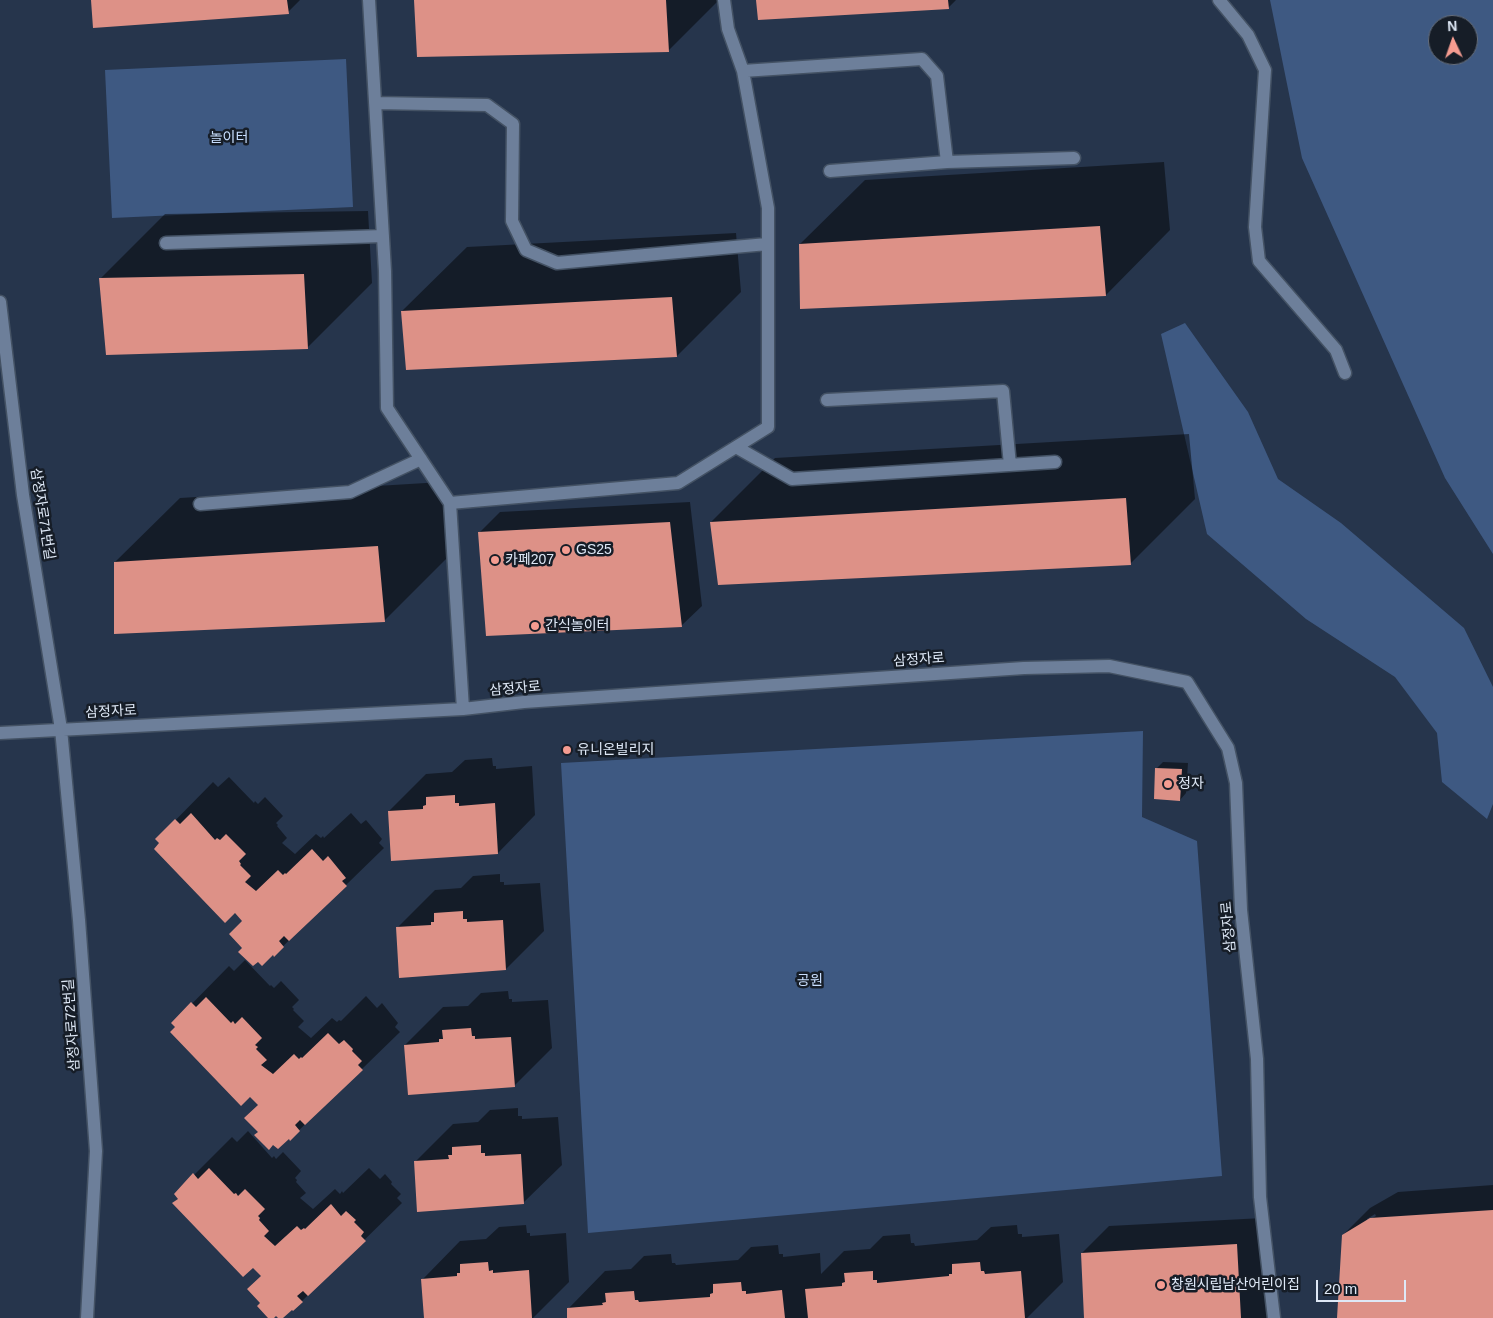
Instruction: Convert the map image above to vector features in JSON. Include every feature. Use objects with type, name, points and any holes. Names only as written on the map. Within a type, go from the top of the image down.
[{"type":"street","points":[[369,0],[383,236],[387,408],[450,502],[463,709]]},
{"type":"street","points":[[450,502],[678,483],[768,427],[768,208],[744,71],[728,29],[724,0]]},
{"type":"street","points":[[1220,0],[1248,35],[1265,70],[1255,227],[1259,261],[1336,350],[1345,373]]},
{"type":"street","points":[[744,71],[922,59],[938,76],[947,162]]},
{"type":"street","points":[[375,103],[487,105],[513,124],[512,221],[526,250],[557,262],[767,244]]},
{"type":"street","points":[[830,171],[947,162],[1074,158]]},
{"type":"street","points":[[166,243],[383,236]]},
{"type":"street","name":"삼정자로71번길","points":[[0,302],[23,495],[61,729]]},
{"type":"street","points":[[826,400],[1002,392],[1010,465]]},
{"type":"street","points":[[736,447],[792,479],[1055,462]]},
{"type":"street","points":[[200,504],[350,492],[421,458]]},
{"type":"street","name":"삼정자로","points":[[2,732],[463,709],[534,701],[1024,668],[1109,666],[1187,682],[1228,748],[1236,783],[1242,910],[1258,1059],[1260,1197],[1274,1318]]},
{"type":"street","name":"삼정자로72번길","points":[[61,729],[80,920],[96,1151],[87,1318]]},
{"type":"green space","points":[[1270,0],[1493,0],[1493,554],[1445,478],[1302,158]]},
{"type":"green space","name":"놀이터","points":[[346,59],[353,207],[112,218],[105,70]]},
{"type":"green space","points":[[1185,323],[1248,412],[1278,479],[1341,523],[1464,628],[1493,687],[1493,804],[1487,819],[1442,782],[1437,733],[1395,677],[1306,619],[1207,534],[1161,334]]},
{"type":"green space","name":"공원","points":[[1143,731],[1142,817],[1197,841],[1222,1176],[588,1233],[561,763]]},
{"type":"building","points":[[91,0],[287,0],[289,14],[93,28]]},
{"type":"building","points":[[414,0],[666,0],[669,52],[417,57]]},
{"type":"building","points":[[756,0],[948,0],[949,9],[758,20]]},
{"type":"building","points":[[1100,226],[1106,296],[800,309],[799,244]]},
{"type":"building","points":[[304,274],[308,349],[106,355],[99,278]]},
{"type":"building","points":[[672,297],[677,357],[406,370],[401,311]]},
{"type":"building","points":[[1126,498],[1131,565],[718,585],[710,522]]},
{"type":"building","points":[[670,522],[682,627],[486,636],[478,532]]},
{"type":"building","points":[[378,546],[385,622],[114,634],[114,562]]},
{"type":"building","name":"정자","points":[[1155,768],[1182,769],[1180,801],[1154,799]]},
{"type":"building","points":[[455,795],[455,803],[459,803],[459,806],[495,803],[498,854],[391,861],[388,811],[423,809],[423,806],[426,805],[426,797]]},
{"type":"building","points":[[191,813],[215,840],[217,838],[220,840],[226,834],[246,854],[239,861],[240,865],[251,876],[245,882],[256,891],[278,870],[283,875],[286,874],[312,849],[323,861],[328,856],[346,878],[342,881],[347,886],[289,941],[284,936],[279,941],[284,947],[274,957],[273,955],[262,966],[258,962],[253,966],[238,952],[242,948],[229,934],[242,921],[235,913],[225,923],[154,849],[159,843],[155,839],[175,819],[180,824]]},
{"type":"building","points":[[463,911],[463,919],[467,919],[467,922],[503,920],[506,970],[399,978],[396,927],[431,925],[431,922],[434,922],[434,913]]},
{"type":"building","points":[[206,997],[231,1023],[233,1021],[235,1024],[242,1017],[262,1038],[255,1045],[258,1047],[256,1049],[267,1060],[261,1065],[273,1074],[294,1054],[299,1059],[302,1058],[328,1033],[339,1044],[344,1040],[353,1049],[352,1051],[362,1061],[358,1065],[363,1070],[305,1125],[300,1120],[295,1125],[300,1131],[290,1141],[289,1139],[278,1149],[273,1145],[269,1150],[254,1135],[258,1132],[244,1118],[258,1105],[250,1097],[241,1106],[170,1032],[175,1027],[171,1023],[191,1002],[196,1007]]},
{"type":"building","points":[[471,1028],[472,1036],[475,1036],[475,1039],[511,1037],[515,1087],[408,1095],[404,1045],[439,1042],[439,1039],[443,1039],[442,1030]]},
{"type":"building","points":[[481,1145],[481,1153],[485,1153],[485,1156],[521,1154],[524,1204],[417,1212],[414,1161],[449,1159],[448,1155],[452,1155],[452,1147]]},
{"type":"building","points":[[209,1168],[234,1194],[236,1193],[238,1196],[245,1189],[265,1209],[258,1216],[259,1220],[269,1231],[264,1236],[275,1246],[297,1226],[301,1230],[305,1229],[331,1204],[341,1216],[346,1211],[356,1220],[354,1222],[364,1232],[361,1236],[366,1241],[308,1296],[303,1291],[297,1296],[303,1302],[293,1311],[283,1318],[276,1316],[268,1318],[257,1306],[260,1303],[247,1289],[261,1276],[253,1268],[243,1277],[172,1203],[178,1199],[174,1194],[193,1173],[198,1179]]},
{"type":"building","points":[[1493,1210],[1493,1318],[1337,1318],[1342,1235],[1370,1218]]},
{"type":"building","name":"창원시립남산어린이집","points":[[1237,1244],[1241,1318],[1084,1318],[1081,1253]]},
{"type":"building","points":[[488,1262],[489,1271],[493,1270],[493,1273],[529,1270],[532,1318],[424,1318],[421,1279],[457,1276],[457,1273],[460,1273],[460,1264]]},
{"type":"building","points":[[980,1262],[981,1271],[984,1271],[985,1274],[1021,1271],[1025,1318],[808,1318],[805,1289],[842,1286],[842,1283],[845,1282],[844,1273],[873,1271],[873,1280],[877,1280],[877,1283],[949,1276],[949,1274],[952,1274],[952,1264]]},
{"type":"building","points":[[741,1282],[742,1291],[746,1291],[746,1294],[782,1290],[785,1318],[567,1318],[567,1308],[603,1305],[602,1303],[606,1302],[605,1293],[634,1291],[635,1300],[639,1302],[710,1297],[710,1294],[713,1293],[713,1284]]},
{"type":"place","name":"GS25","points":[[566,550]]},
{"type":"place","name":"카페207","points":[[495,560]]},
{"type":"place","name":"간식놀이터","points":[[535,626]]},
{"type":"place","name":"유니온빌리지","points":[[567,750]]},
{"type":"place","name":"정자","points":[[1168,784]]},
{"type":"place","name":"창원시립남산어린이집","points":[[1161,1285]]}]
